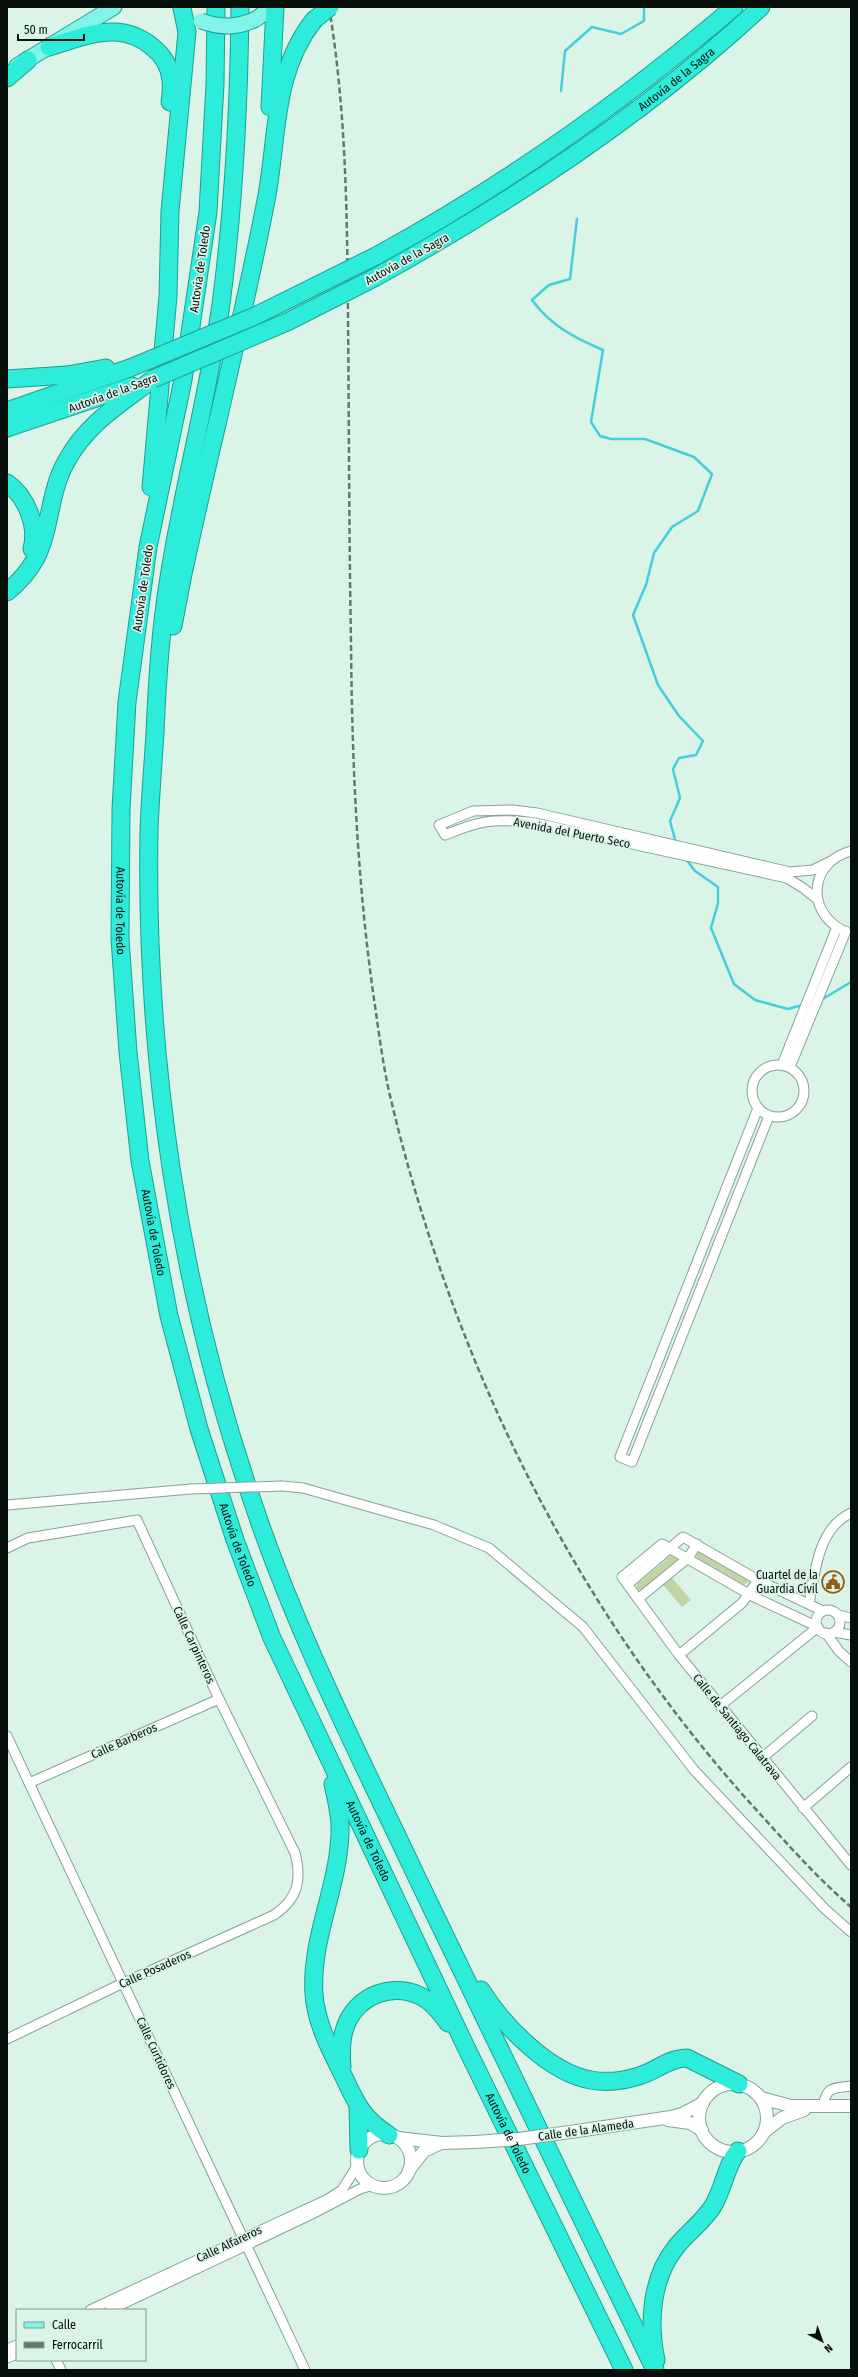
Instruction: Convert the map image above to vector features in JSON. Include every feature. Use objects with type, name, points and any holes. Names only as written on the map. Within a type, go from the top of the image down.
[{"type":"highway","points":[[148,547],[146,534],[168,296],[170,211],[187,32],[181,7]]},
{"type":"highway","name":"Autovía de Toledo","points":[[216,7],[216,84],[208,212],[185,373],[148,547],[127,702],[121,808],[120,939],[128,1052],[140,1161],[169,1316],[199,1429],[235,1540],[272,1638],[333,1770],[383,1868],[463,2041],[624,2370]]},
{"type":"highway","name":"Autovía de Toledo","points":[[240,7],[239,85],[232,214],[209,375],[167,589],[157,692],[149,831],[152,989],[170,1159],[195,1299],[221,1402],[252,1503],[280,1578],[313,1659],[454,1955],[655,2370]]},
{"type":"highway","points":[[259,230],[268,151],[275,7]]},
{"type":"highway","points":[[157,692],[165,671],[183,574],[267,195],[281,95],[287,69],[293,51],[314,20],[330,7]]},
{"type":"highway","name":"Autovía de la Sagra","points":[[7,411],[130,368],[255,316],[376,256],[484,192],[554,147],[628,93],[734,7]]},
{"type":"highway","name":"Autovía de la Sagra","points":[[7,428],[131,391],[153,379],[287,322],[376,277],[503,203],[590,144],[704,56],[761,7]]},
{"type":"highway","points":[[49,47],[97,33],[116,32],[143,40],[158,53],[166,63],[172,79],[167,181],[170,211]]},
{"type":"highway","points":[[7,78],[28,60]]},
{"type":"highway","points":[[7,379],[67,375],[102,368],[130,368]]},
{"type":"highway","points":[[7,592],[26,573],[36,558],[58,480],[65,462],[77,443],[94,424],[131,391]]},
{"type":"highway","points":[[7,483],[21,497],[29,512],[33,527],[33,544],[26,573]]},
{"type":"highway","points":[[333,1770],[332,1781],[340,1824],[338,1852],[315,1956],[314,1995],[323,2032],[358,2107],[369,2121],[394,2137]]},
{"type":"highway","points":[[454,1955],[463,1961],[490,2005],[510,2027],[546,2059],[568,2072],[590,2080],[611,2082],[640,2076],[678,2058],[687,2058],[739,2084]]},
{"type":"highway","points":[[343,2075],[342,2042],[349,2019],[362,2003],[380,1992],[404,1990],[429,2000],[463,2041]]},
{"type":"highway","points":[[358,2107],[361,2137],[358,2158]]},
{"type":"highway","points":[[658,2370],[651,2329],[655,2296],[660,2276],[675,2248],[712,2207],[724,2186],[731,2160],[738,2151]]},
{"type":"main road","points":[[7,72],[114,7]]},
{"type":"main road","points":[[181,7],[202,21],[225,27],[236,26],[256,19],[272,7]]},
{"type":"street","name":"Avenida del Puerto Seco","points":[[817,899],[787,878],[532,822],[501,819],[476,822],[445,836],[440,825],[473,812],[513,810],[537,813],[790,872],[813,870],[829,862],[841,853],[851,850]]},
{"type":"street","name":"Avenida del Puerto Seco","points":[[829,862],[819,880],[817,899],[822,912],[830,922],[849,932]]},
{"type":"street","points":[[786,1066],[804,1010],[837,927]]},
{"type":"street","points":[[786,1066],[849,932]]},
{"type":"street","points":[[786,1066],[802,1080],[804,1098],[800,1106],[786,1116],[769,1116],[758,1108],[752,1097],[754,1080],[765,1068],[786,1066]]},
{"type":"street","points":[[758,1108],[620,1457],[632,1462],[769,1116]]},
{"type":"street","points":[[7,1505],[191,1489],[282,1486],[303,1488],[434,1525],[489,1548],[583,1627],[694,1770],[825,1909],[851,1932]]},
{"type":"street","points":[[810,1604],[818,1560],[829,1532],[840,1520],[851,1513]]},
{"type":"street","name":"Calle Carpinteros","points":[[7,1548],[28,1538],[137,1520],[219,1699],[295,1853],[300,1871],[296,1892]]},
{"type":"street","points":[[851,1618],[838,1615],[832,1610],[823,1611],[758,1580],[683,1537],[671,1549],[628,1584],[622,1577],[662,1544],[671,1549],[688,1558],[750,1594],[818,1627],[830,1632],[851,1635]]},
{"type":"street","points":[[638,1599],[688,1558],[697,1544]]},
{"type":"street","points":[[679,1655],[742,1603],[750,1594],[758,1580]]},
{"type":"street","name":"Calle de Santiago Calatrava","points":[[628,1584],[679,1655],[803,1808],[849,1859]]},
{"type":"street","points":[[818,1627],[817,1619],[823,1611]]},
{"type":"street","points":[[830,1632],[840,1623],[838,1615]]},
{"type":"street","points":[[720,1706],[818,1627]]},
{"type":"street","points":[[830,1632],[839,1651],[851,1662]]},
{"type":"street","name":"Calle Barberos","points":[[29,1783],[219,1699]]},
{"type":"street","points":[[762,1758],[812,1716]]},
{"type":"street","name":"Calle Curtidores","points":[[7,1736],[305,2370]]},
{"type":"street","points":[[803,1808],[851,1767]]},
{"type":"street","name":"Calle Posaderos","points":[[7,2039],[123,1983],[274,1915],[286,1907],[296,1892]]},
{"type":"street","name":"Calle de la Alameda","points":[[394,2137],[442,2143],[475,2142],[519,2139],[657,2120],[682,2114],[703,2103],[715,2089],[727,2084],[739,2084]]},
{"type":"street","points":[[739,2084],[751,2089],[761,2098],[791,2106],[851,2106]]},
{"type":"street","points":[[820,2107],[828,2091],[834,2088],[851,2086]]},
{"type":"street","points":[[761,2098],[767,2115],[764,2132]]},
{"type":"street","points":[[702,2130],[699,2119],[703,2103]]},
{"type":"street","points":[[738,2151],[751,2147],[764,2132],[792,2114],[820,2107]]},
{"type":"street","name":"Calle de la Alameda","points":[[657,2120],[690,2123],[702,2130],[709,2141],[719,2149],[738,2151]]},
{"type":"street","points":[[372,2137],[394,2137],[409,2152],[409,2170],[397,2184],[381,2188],[373,2185],[363,2178],[358,2158],[372,2137]]},
{"type":"street","name":"Calle de la Alameda","points":[[409,2170],[424,2151],[442,2143]]},
{"type":"street","name":"Calle Alfareros","points":[[112,2309],[328,2199],[342,2190],[358,2158]]},
{"type":"street","name":"Calle Alfareros","points":[[92,2309],[360,2189],[373,2185]]},
{"type":"street","points":[[56,2361],[61,2370]]},
{"type":"green space","points":[[700,1551],[748,1579],[748,1582],[744,1585],[697,1558],[696,1554]]},
{"type":"green space","points":[[674,1553],[680,1557],[679,1559],[642,1590],[637,1589],[637,1584]]},
{"type":"green space","points":[[672,1578],[691,1600],[682,1607],[663,1585]]},
{"type":"waterway","points":[[561,91],[565,51],[592,27],[621,34],[644,21],[644,7]]},
{"type":"waterway","points":[[577,219],[570,279],[549,285],[532,300],[555,324],[573,336],[603,350],[591,422],[600,436],[611,439],[645,439],[694,457],[712,474],[698,511],[672,527],[654,553],[646,585],[633,615],[658,685],[679,716],[703,741],[696,755],[679,758],[673,769],[680,798],[670,821],[676,843]]},
{"type":"waterway","points":[[686,859],[695,871],[718,887],[718,903],[711,928],[734,984],[755,1000],[788,1009],[802,1005]]},
{"type":"waterway","points":[[821,1000],[851,982]]},
{"type":"railway","points":[[329,7],[339,84],[346,198],[352,687],[356,821],[368,955],[383,1063],[391,1100],[417,1197],[448,1292],[485,1385],[527,1475],[575,1562],[628,1647],[687,1727],[751,1804],[787,1844],[851,1907]]},
{"type":"place","name":"Cuartel de la Guardia Cívil","points":[[833,1582]]}]
